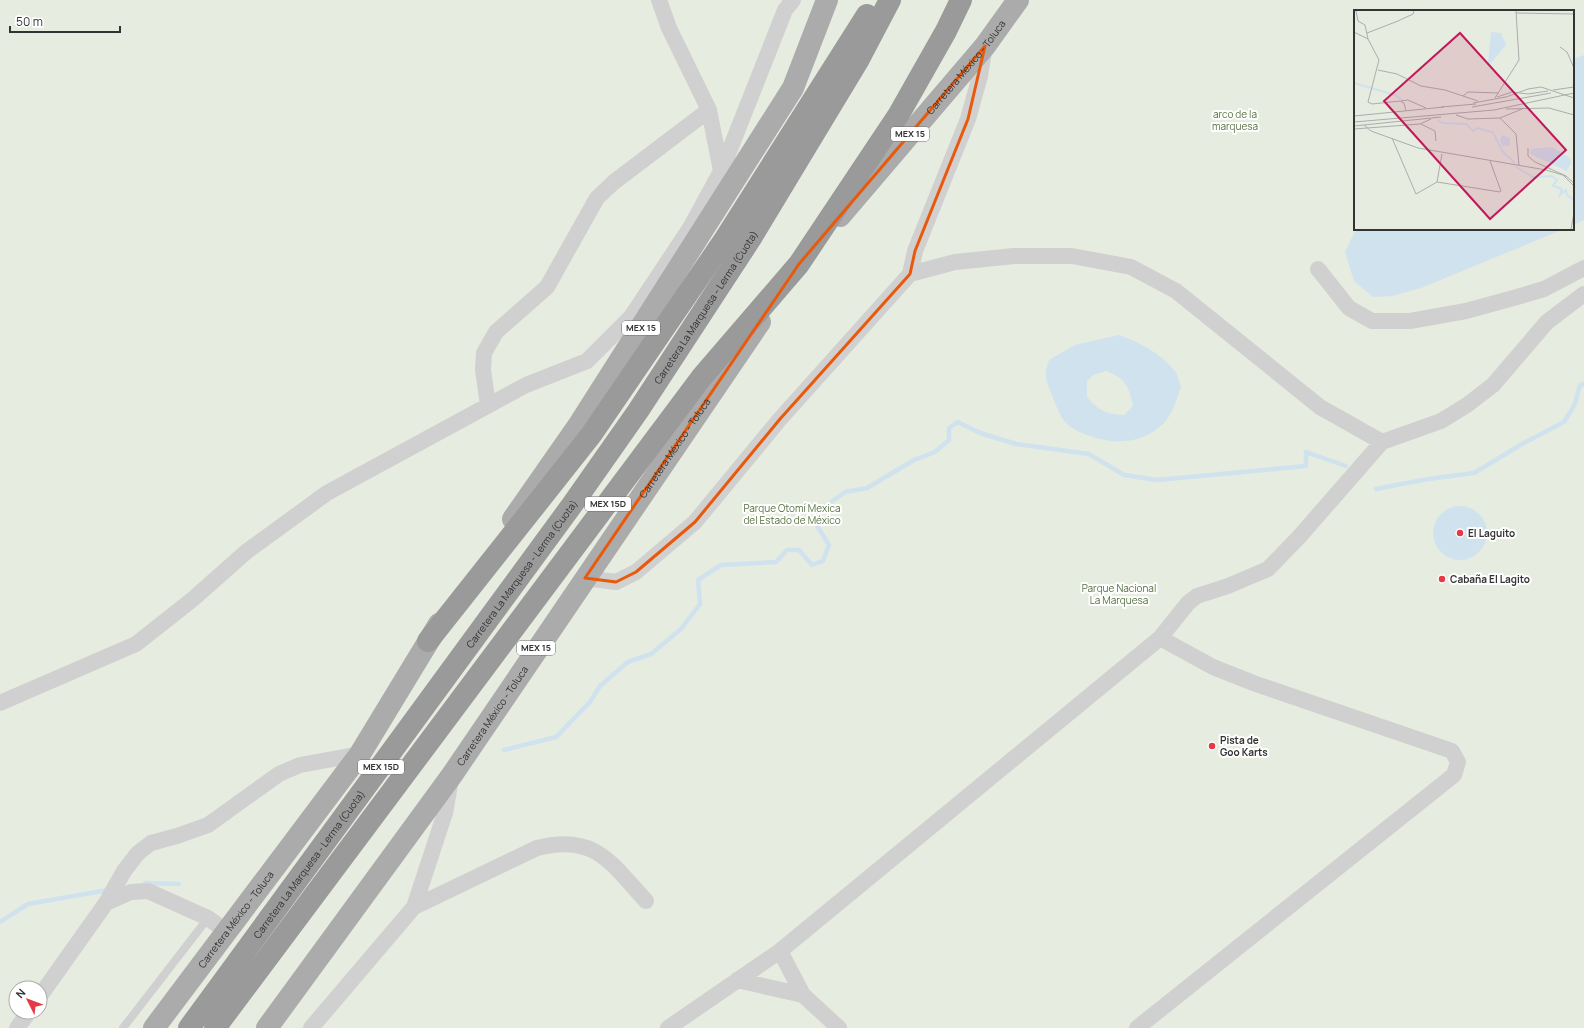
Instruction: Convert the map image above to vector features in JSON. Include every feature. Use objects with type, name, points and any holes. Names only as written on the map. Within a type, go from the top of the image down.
[{"type":"highway","points":[[428,641],[591,435],[725,239],[870,11],[879,0]]},
{"type":"highway","name":"Carretera La Marquesa - Lerma (Cuota)","points":[[190,1028],[572,506],[638,411],[751,238],[859,58],[890,0]]},
{"type":"highway","name":"MEX 15D","points":[[215,1028],[701,378],[799,264],[899,114],[946,32],[961,0]]},
{"type":"main road","name":"Carretera México - Toluca","points":[[154,1028],[360,754],[428,641],[580,423],[726,196],[793,88],[827,0]]},
{"type":"main road","name":"Carretera México - Toluca","points":[[267,1028],[452,775],[799,264],[986,46],[1018,0]]},
{"type":"street","points":[[659,0],[669,28],[709,110],[726,196]]},
{"type":"street","points":[[0,703],[136,644],[193,598],[246,552],[327,493],[526,385],[587,361],[631,317],[690,228],[721,171],[785,10],[793,0]]},
{"type":"street","points":[[585,578],[616,582],[636,572],[695,522],[780,419],[910,274],[915,251],[968,119],[980,76],[986,46]]},
{"type":"street","points":[[488,405],[483,370],[484,353],[496,332],[547,287],[598,198],[614,182],[709,110]]},
{"type":"street","points":[[910,274],[955,262],[1014,256],[1072,256],[1131,267],[1176,291],[1320,407],[1382,442]]},
{"type":"street","points":[[1318,269],[1349,308],[1372,321],[1410,321],[1466,311],[1544,289],[1584,268]]},
{"type":"street","points":[[668,1028],[780,951],[1160,638],[1188,603],[1197,596],[1251,577],[1268,569],[1276,562],[1382,442],[1441,421],[1467,405],[1493,385],[1547,322],[1584,294]]},
{"type":"street","points":[[1137,1028],[1454,775],[1458,762],[1452,751],[1213,667],[1160,638]]},
{"type":"street","points":[[48,984],[108,898],[124,871],[138,853],[151,843],[208,825],[279,774],[300,766],[360,754]]},
{"type":"street","points":[[312,1028],[414,907],[445,813],[452,775]]},
{"type":"street","points":[[414,907],[537,848],[552,844],[566,844],[593,849],[605,857],[646,901]]},
{"type":"street","points":[[108,898],[131,892],[148,891],[208,918],[227,932]]},
{"type":"street","points":[[780,951],[803,995],[839,1028]]},
{"type":"street","points":[[737,980],[803,995]]},
{"type":"lane","points":[[123,1028],[208,918]]},
{"type":"highlighted area","points":[[985,46],[968,119],[915,251],[910,274],[780,419],[695,522],[636,572],[616,582],[585,578],[799,264]]},
{"type":"green space","name":"Parque Otomí Mexica del Estado de México","points":[[0,0],[1584,0],[1584,1028],[0,1028]]},
{"type":"water","points":[[1584,55],[1584,220],[1574,225],[1574,59]]},
{"type":"water","points":[[1356,230],[1562,230],[1421,288],[1392,296],[1373,297],[1354,281],[1345,252]]},
{"type":"water","points":[[1119,335],[1142,345],[1162,358],[1175,372],[1181,387],[1172,410],[1164,423],[1147,435],[1129,441],[1110,441],[1100,439],[1077,431],[1068,425],[1058,410],[1047,381],[1046,370],[1049,360],[1075,345]],"holes":[[[1106,371],[1122,380],[1130,393],[1133,406],[1124,415],[1112,414],[1103,411],[1095,406],[1087,397],[1087,381],[1093,375]]]},
{"type":"water","points":[[1460,506],[1470,508],[1479,514],[1485,523],[1487,533],[1485,543],[1479,552],[1470,558],[1460,560],[1450,558],[1441,552],[1435,543],[1433,533],[1435,523],[1441,514],[1450,508]]},
{"type":"waterway","points":[[1376,489],[1428,479],[1474,473],[1522,444],[1564,422],[1575,404],[1580,385],[1584,384]]},
{"type":"waterway","points":[[504,750],[556,737],[590,702],[600,686],[628,662],[651,654],[681,629],[700,604],[698,580],[721,565],[776,562],[787,550],[799,550],[812,565],[823,561],[829,545],[814,521],[823,508],[845,492],[867,488],[914,460],[935,452],[949,440],[949,428],[958,422],[980,433],[1016,444],[1089,454],[1124,475],[1157,480],[1306,466],[1306,452],[1346,466]]},
{"type":"waterway","points":[[145,883],[179,884]]},
{"type":"waterway","points":[[0,922],[28,904],[108,890]]},
{"type":"place","name":"El Laguito","points":[[1460,533]]},
{"type":"place","name":"Cabaña El Lagito","points":[[1442,579]]},
{"type":"place","name":"Pista de Goo Karts","points":[[1212,746]]},
{"type":"park label","name":"arco de la marquesa","points":[[1235,120]]},
{"type":"park label","name":"Parque Nacional La Marquesa","points":[[1119,594]]}]
